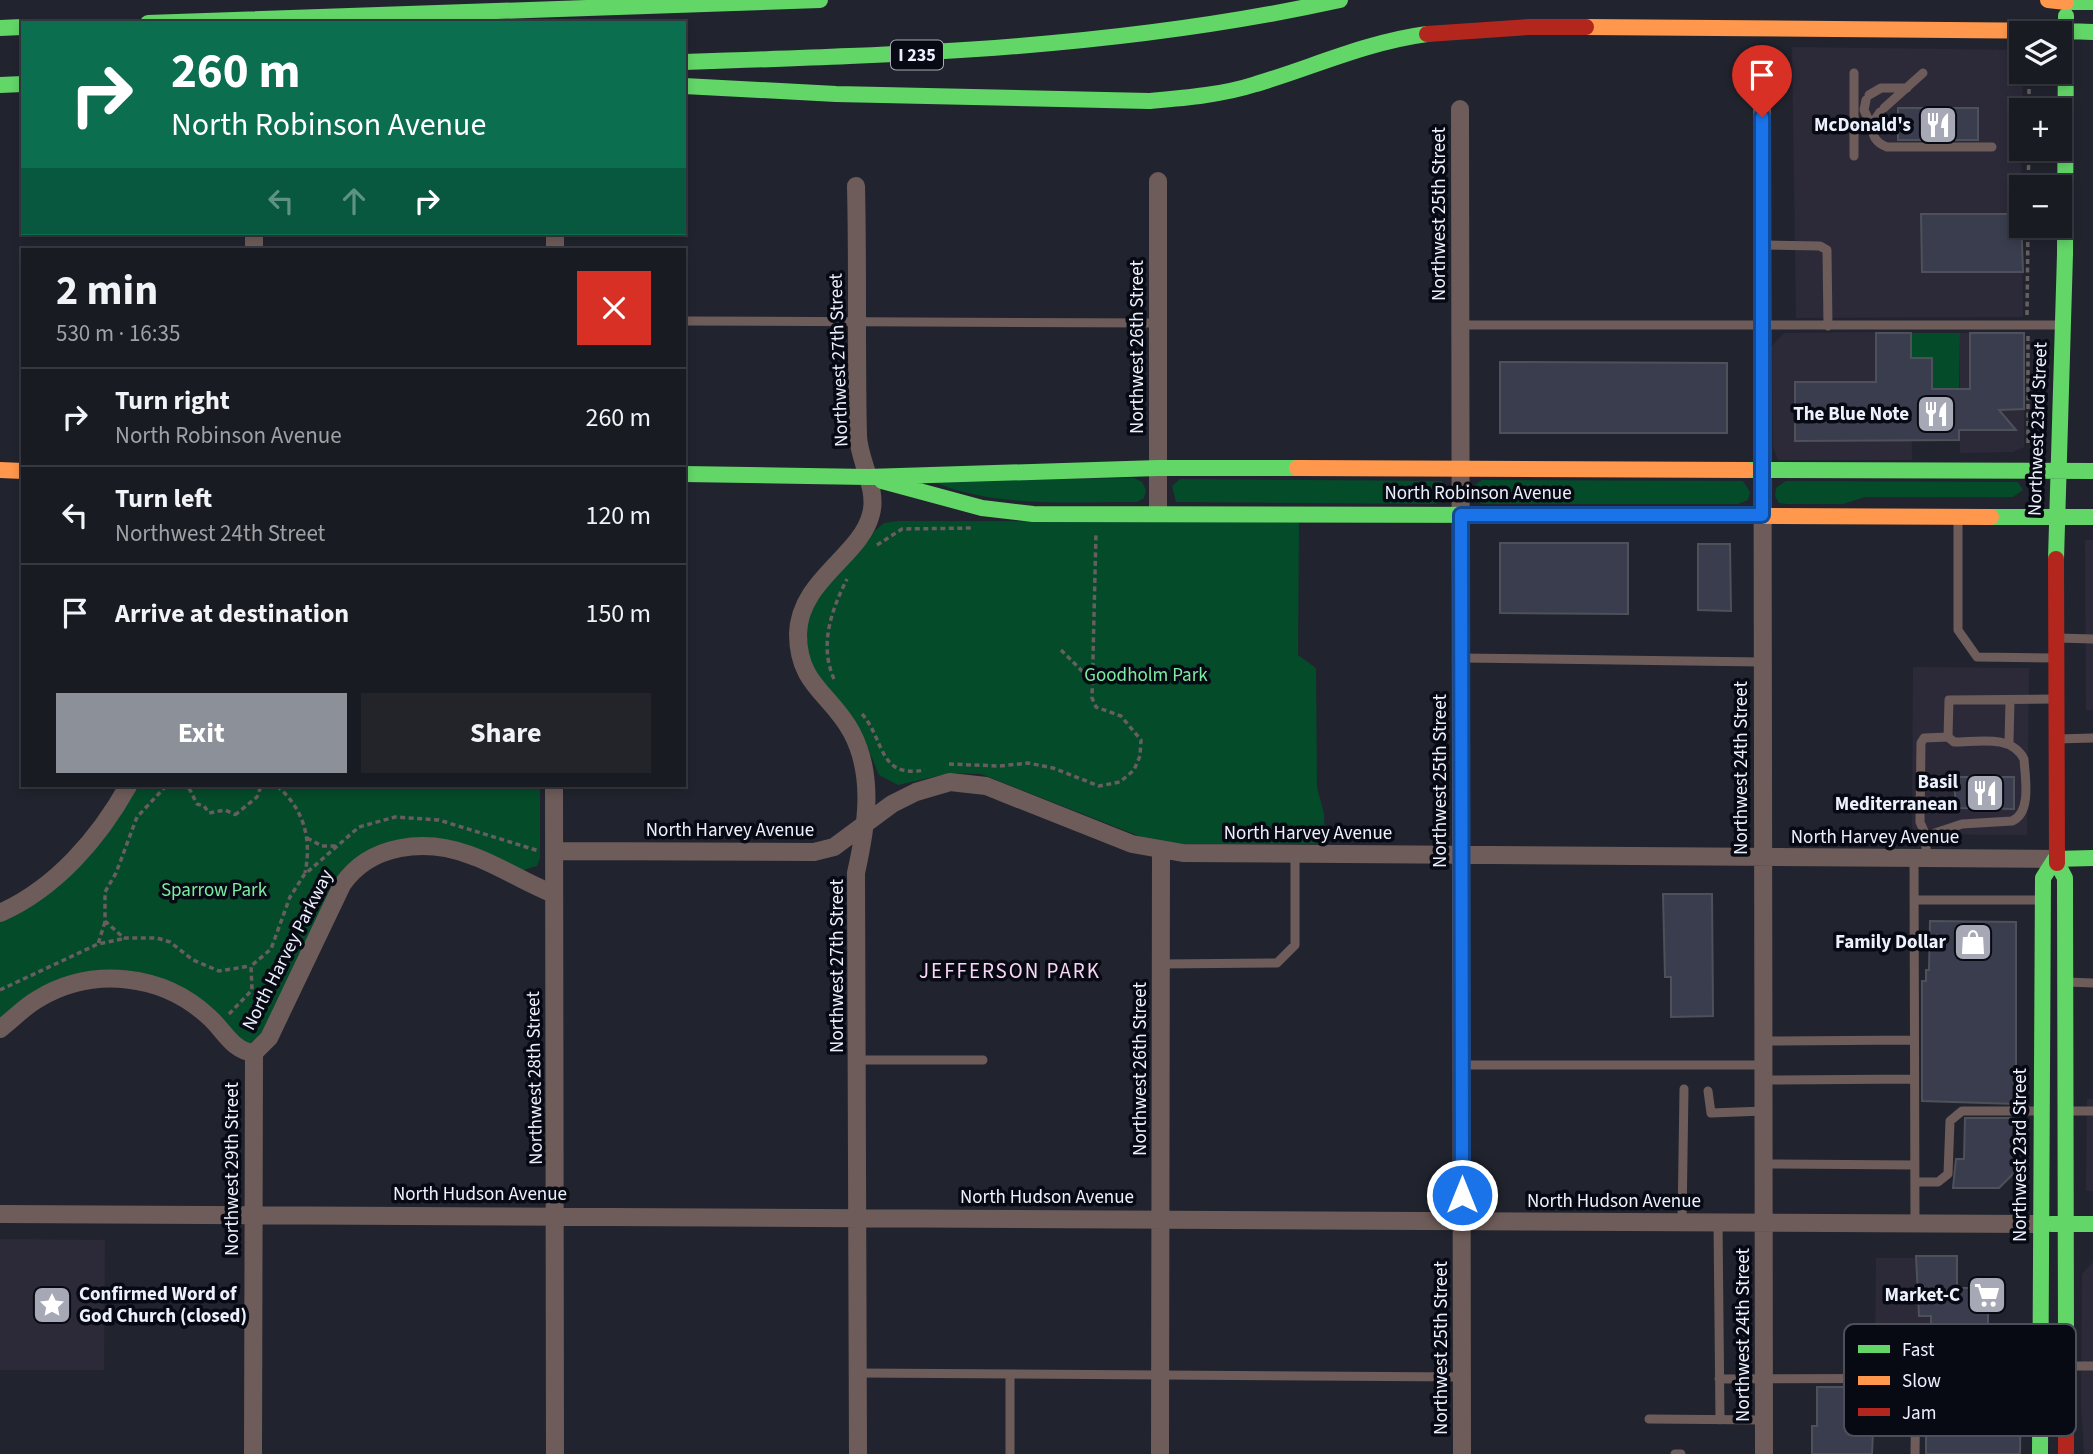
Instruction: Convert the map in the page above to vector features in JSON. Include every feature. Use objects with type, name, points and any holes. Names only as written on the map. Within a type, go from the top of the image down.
[{"type":"main road","points":[[477,12],[561,0]]},
{"type":"main road","points":[[208,21],[820,0]]},
{"type":"main road","name":"I 235","points":[[686,62],[949,54],[1042,47],[1149,33],[1340,0]]},
{"type":"main road","points":[[2048,0],[2093,2]]},
{"type":"main road","name":"Northwest 23rd Street","points":[[2066,1],[2066,21]]},
{"type":"main road","points":[[0,28],[21,27]]},
{"type":"main road","points":[[686,86],[836,94],[1149,101],[1188,98],[1254,85],[1389,41],[1460,29],[1557,27],[2009,31]]},
{"type":"main road","points":[[2072,31],[2093,32]]},
{"type":"main road","points":[[0,85],[21,84]]},
{"type":"main road","name":"Northwest 23rd Street","points":[[2065,84],[2063,325],[2056,516],[2055,859],[2065,878],[2067,1324]]},
{"type":"main road","name":"North Robinson Avenue","points":[[686,474],[826,474],[868,477],[1158,468],[2093,471]]},
{"type":"main road","points":[[0,471],[21,471]]},
{"type":"main road","name":"North Robinson Avenue","points":[[868,477],[929,496],[1015,512],[2093,517]]},
{"type":"main road","name":"North Harvey Avenue","points":[[2055,859],[2093,858]]},
{"type":"main road","name":"Northwest 23rd Street","points":[[2040,1324],[2043,878],[2055,859]]},
{"type":"main road","name":"North Hudson Avenue","points":[[2040,1224],[2093,1224]]},
{"type":"main road","name":"Northwest 23rd Street","points":[[2040,1436],[2040,1454]]},
{"type":"main road","name":"Northwest 23rd Street","points":[[2066,1436],[2066,1454]]},
{"type":"street","name":"Northwest 24th Street","points":[[1762,83],[1764,1454]]},
{"type":"street","name":"Northwest 25th Street","points":[[1460,109],[1462,1454]]},
{"type":"street","name":"Northwest 26th Street","points":[[1158,181],[1158,513]]},
{"type":"street","name":"Northwest 27th Street","points":[[856,187],[858,440],[868,477],[872,509],[868,523],[806,601],[798,633],[800,656],[808,677],[846,723],[860,751],[865,774],[867,823],[856,873],[858,1454]]},
{"type":"street","name":"North Harvey Avenue","points":[[554,852],[814,852],[834,846],[916,792],[960,782],[986,786],[1132,844],[1161,852],[2055,859]]},
{"type":"street","points":[[0,913],[21,904],[52,881],[93,838],[127,787]]},
{"type":"street","name":"Northwest 28th Street","points":[[554,787],[557,1216],[555,1454]]},
{"type":"street","name":"North Harvey Parkway","points":[[0,1029],[25,1007],[57,990],[80,982],[116,979],[156,983],[167,988],[201,1009],[237,1048],[254,1053],[269,1038],[342,885],[356,868],[375,856],[402,848],[447,848],[471,855],[554,894]]},
{"type":"street","name":"Northwest 26th Street","points":[[1160,1454],[1161,852]]},
{"type":"street","name":"Northwest 29th Street","points":[[253,1454],[254,1053]]},
{"type":"street","name":"North Hudson Avenue","points":[[0,1214],[2040,1224]]},
{"type":"lane","points":[[1871,125],[1882,109],[1923,72]]},
{"type":"lane","points":[[1854,73],[1854,156]]},
{"type":"lane","points":[[1907,88],[1881,88],[1868,98],[1864,110],[1878,144],[1887,148],[1992,147]]},
{"type":"lane","points":[[1762,245],[1820,246],[1827,250],[1828,326]]},
{"type":"lane","points":[[686,321],[1158,323]]},
{"type":"lane","points":[[1461,326],[2063,325]]},
{"type":"lane","points":[[1958,515],[1958,631],[1977,657],[2056,658]]},
{"type":"lane","points":[[2056,638],[2093,639]]},
{"type":"lane","points":[[1461,658],[1762,662]]},
{"type":"lane","points":[[1948,737],[1949,700],[2056,699]]},
{"type":"lane","points":[[1926,836],[1962,824],[2019,818],[2024,808],[2024,759],[2009,742],[2010,700]]},
{"type":"lane","points":[[1915,1223],[1914,900],[1926,836],[1920,822],[1920,743],[1924,738],[1948,737],[1954,742],[2009,742]]},
{"type":"lane","points":[[2056,739],[2093,738]]},
{"type":"lane","points":[[1161,964],[1277,963],[1295,945],[1295,854]]},
{"type":"lane","points":[[1914,900],[2043,900]]},
{"type":"lane","points":[[2065,982],[2093,983]]},
{"type":"lane","points":[[1763,1041],[1914,1040]]},
{"type":"lane","points":[[858,1060],[983,1060]]},
{"type":"lane","points":[[1461,1065],[1763,1072],[1914,1079]]},
{"type":"lane","points":[[1682,1222],[1684,1089]]},
{"type":"lane","points":[[1708,1090],[1711,1113],[1763,1111]]},
{"type":"lane","points":[[1915,1182],[1938,1182],[1948,1174],[1950,1121],[1955,1114],[1962,1111],[2041,1111]]},
{"type":"lane","points":[[2066,1111],[2093,1111]]},
{"type":"lane","points":[[1764,1164],[1915,1164]]},
{"type":"lane","points":[[1718,1222],[1720,1420]]},
{"type":"lane","points":[[858,1373],[1462,1377]]},
{"type":"lane","points":[[1010,1374],[1010,1454]]},
{"type":"lane","points":[[1719,1379],[1844,1379]]},
{"type":"lane","points":[[1649,1419],[1764,1420]]},
{"type":"lane","points":[[1915,1436],[1915,1454]]},
{"type":"lane","points":[[1675,1454],[1681,1454]]},
{"type":"path","points":[[875,546],[902,529],[979,528]]},
{"type":"path","points":[[1084,529],[1096,529]]},
{"type":"path","points":[[939,766],[963,762],[999,766],[1028,763],[1053,768],[1099,786],[1120,782],[1134,770],[1140,756],[1141,740],[1121,716],[1096,707],[1092,698],[1096,537]]},
{"type":"path","points":[[835,683],[828,662],[828,630],[840,592],[853,569]]},
{"type":"path","points":[[1061,650],[1076,667],[1093,672],[1119,673]]},
{"type":"path","points":[[857,709],[871,725],[888,762],[907,770],[926,769]]},
{"type":"path","points":[[97,944],[105,921],[105,892],[121,863],[136,817],[165,787]]},
{"type":"path","points":[[189,788],[194,792],[197,804],[204,806],[209,813],[225,810],[235,815],[257,797],[261,787]]},
{"type":"path","points":[[278,787],[295,805],[307,838],[304,875]]},
{"type":"path","points":[[307,838],[322,846],[338,846]]},
{"type":"path","points":[[105,921],[124,939]]},
{"type":"path","points":[[0,990],[97,944],[124,939],[157,938],[170,942],[193,960],[219,971],[251,966]]},
{"type":"shaded area","points":[[1792,47],[2009,50],[2009,84],[2023,84],[2022,98],[2009,98],[2009,161],[2021,161],[2022,175],[2009,175],[2009,238],[2022,238],[2023,317],[1796,318]]},
{"type":"shaded area","points":[[2024,332],[2024,447],[2013,452],[1960,453],[1960,333]]},
{"type":"shaded area","points":[[1784,333],[1911,333],[1912,460],[1778,460],[1773,447],[1772,346]]},
{"type":"shaded area","points":[[2085,540],[2093,540],[2093,710],[2086,710]]},
{"type":"shaded area","points":[[1913,667],[2029,668],[2027,835],[1912,834]]},
{"type":"shaded area","points":[[2087,1099],[2093,1099],[2093,1191],[2086,1191]]},
{"type":"shaded area","name":"Confirmed Word of God Church (closed)","points":[[0,1239],[105,1240],[104,1370],[0,1370]]},
{"type":"shaded area","points":[[1876,1258],[1956,1258],[1954,1324],[1875,1324]]},
{"type":"shaded area","points":[[2093,1262],[2093,1454],[2084,1454],[2081,1406],[2082,1274]]},
{"type":"green space","points":[[1911,333],[1960,333],[1959,389],[1932,389],[1932,358],[1911,358]]},
{"type":"green space","points":[[1134,478],[1142,482],[1146,490],[1144,498],[1137,502],[1006,500],[955,490],[931,481]]},
{"type":"green space","points":[[1180,479],[1442,481],[1447,492],[1446,498],[1436,504],[1176,502],[1172,486]]},
{"type":"green space","points":[[1482,480],[1743,481],[1750,492],[1748,500],[1738,504],[1483,504],[1476,502],[1472,493],[1475,485]]},
{"type":"green space","points":[[1786,481],[2018,482],[2023,490],[2013,497],[1865,497],[1843,504],[1779,503],[1775,496],[1776,488]]},
{"type":"green space","name":"Goodholm Park","points":[[1299,522],[1298,655],[1316,668],[1317,787],[1324,814],[1325,844],[1168,844],[1144,838],[981,774],[950,773],[898,785],[879,775],[864,738],[808,660],[806,628],[814,602],[861,543],[884,523]]},
{"type":"green space","name":"Sparrow Park","points":[[136,787],[540,787],[540,858],[537,866],[523,870],[435,841],[335,880],[262,1036],[253,1043],[243,1043],[179,988],[54,982],[36,990],[0,1021],[0,921],[124,808]]},
{"type":"building","name":"McDonald's","points":[[1898,108],[1978,108],[1978,140],[1898,140]]},
{"type":"building","points":[[1921,214],[2009,214],[2009,238],[2022,238],[2023,272],[1922,272]]},
{"type":"building","points":[[1876,333],[1911,333],[1911,358],[1932,358],[1932,389],[1970,389],[1970,333],[2024,333],[2024,409],[1999,410],[2016,430],[1959,430],[1959,440],[1795,441],[1795,382],[1876,382]]},
{"type":"building","points":[[1500,362],[1727,363],[1727,433],[1500,433]]},
{"type":"building","points":[[1500,543],[1628,543],[1628,614],[1500,613]]},
{"type":"building","points":[[1698,544],[1730,544],[1731,611],[1698,610]]},
{"type":"building","name":"Basil Mediterranean","points":[[1955,777],[2014,777],[2014,809],[1955,808]]},
{"type":"building","points":[[1663,894],[1712,894],[1713,1016],[1671,1017],[1671,977],[1665,977]]},
{"type":"building","points":[[1930,921],[2016,922],[2016,1104],[1922,1101],[1922,981],[1926,981],[1926,970],[1929,970]]},
{"type":"building","points":[[1965,1118],[2017,1118],[2017,1170],[1999,1188],[1953,1188],[1956,1159],[1964,1159]]},
{"type":"building","points":[[1916,1256],[1957,1256],[1957,1288],[1988,1288],[1988,1324],[1931,1324],[1931,1316],[1919,1316]]},
{"type":"building","points":[[1817,1387],[1844,1387],[1844,1436],[1873,1436],[1872,1454],[1812,1454],[1812,1426],[1817,1426]]},
{"type":"building","points":[[1926,1436],[2020,1436],[2020,1454],[1926,1454]]},
{"type":"traffic: fast","points":[[206,21],[820,0]]},
{"type":"traffic: fast","points":[[686,62],[932,52],[1095,39],[1177,29],[1340,0]]},
{"type":"traffic: fast","points":[[2066,2],[2093,2]]},
{"type":"traffic: fast","points":[[2056,559],[2065,254],[2066,16]]},
{"type":"traffic: fast","points":[[0,28],[21,27]]},
{"type":"traffic: fast","points":[[2072,31],[2093,32]]},
{"type":"traffic: fast","points":[[686,86],[836,94],[1149,101],[1203,96],[1243,88],[1362,49],[1427,34]]},
{"type":"traffic: fast","points":[[0,85],[21,84]]},
{"type":"traffic: fast","points":[[686,474],[868,477],[1158,468],[1297,468]]},
{"type":"traffic: fast","points":[[1747,470],[2093,471]]},
{"type":"traffic: fast","points":[[882,481],[982,508],[1033,514],[1551,515]]},
{"type":"traffic: fast","points":[[1991,517],[2093,517]]},
{"type":"traffic: fast","points":[[2055,859],[2093,858]]},
{"type":"traffic: fast","points":[[2041,1324],[2043,878],[2055,859]]},
{"type":"traffic: fast","points":[[2057,863],[2065,878],[2066,1324]]},
{"type":"traffic: fast","points":[[2051,1224],[2093,1224]]},
{"type":"traffic: fast","points":[[2040,1436],[2040,1454]]},
{"type":"traffic: slow","points":[[2048,0],[2066,2]]},
{"type":"traffic: slow","points":[[1586,27],[2009,31]]},
{"type":"traffic: slow","points":[[1297,468],[1747,470]]},
{"type":"traffic: slow","points":[[0,470],[21,471]]},
{"type":"traffic: slow","points":[[1551,515],[1991,517]]},
{"type":"traffic: jam","points":[[1427,34],[1529,27],[1586,27]]},
{"type":"traffic: jam","points":[[2056,559],[2057,863]]},
{"type":"traffic: jam","points":[[2066,1436],[2066,1454]]},
{"type":"place","name":"McDonald's","points":[[1938,125]]},
{"type":"place","name":"The Blue Note","points":[[1936,414]]},
{"type":"place","name":"Basil Mediterranean","points":[[1985,793]]},
{"type":"place","name":"Family Dollar","points":[[1973,942]]},
{"type":"place","name":"Market-C","points":[[1987,1295]]},
{"type":"place","name":"Confirmed Word of God Church (closed)","points":[[52,1305]]},
{"type":"district","name":"JEFFERSON PARK","points":[[1010,971]]},
{"type":"route","points":[[1462,1195],[1461,515],[1762,515],[1762,117]]}]
